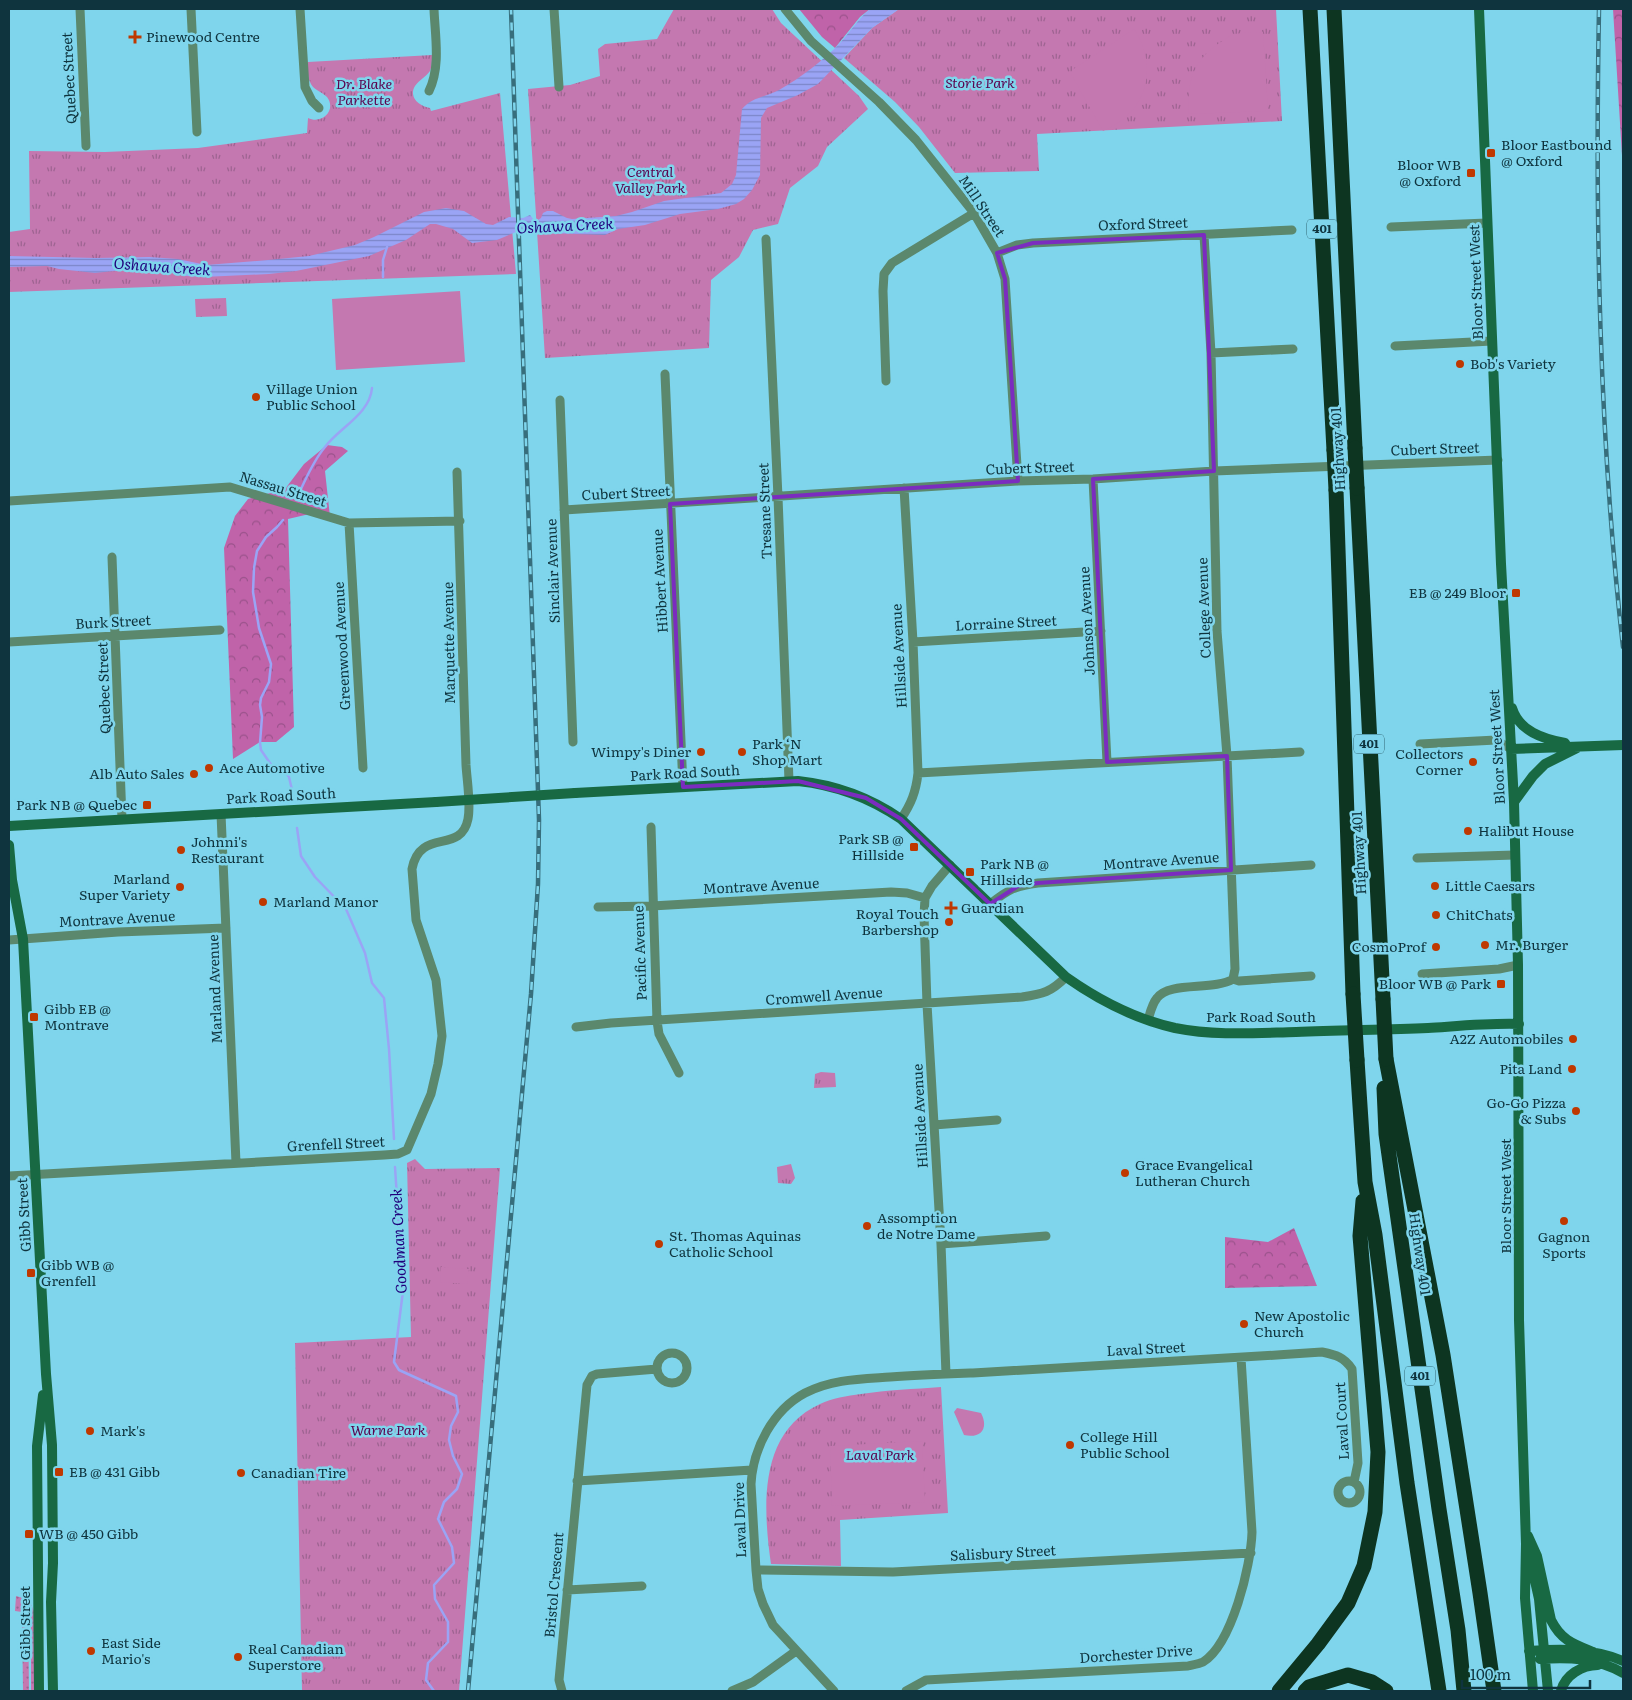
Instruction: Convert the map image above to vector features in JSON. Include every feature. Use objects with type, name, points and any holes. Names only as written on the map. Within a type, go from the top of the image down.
[{"type":"highway","name":"Highway 401","points":[[1336,9],[1335,34],[1354,448],[1386,1060],[1384,1111],[1439,1510],[1458,1630],[1464,1691]]},
{"type":"highway","name":"Highway 401","points":[[1310,14],[1336,490],[1353,994],[1365,1182],[1375,1235],[1406,1473],[1439,1691]]},
{"type":"highway","points":[[1386,1060],[1443,1355],[1494,1691]]},
{"type":"highway","points":[[1279,1691],[1318,1644],[1348,1603],[1364,1566],[1374,1512],[1378,1452],[1360,1236],[1365,1182]]},
{"type":"highway","points":[[1458,1630],[1471,1691]]},
{"type":"highway","points":[[1305,1691],[1348,1675],[1372,1682],[1386,1691]]},
{"type":"main road","name":"Bloor Street West","points":[[1479,9],[1502,573],[1514,802],[1519,1024],[1519,1320],[1526,1530],[1525,1598],[1532,1691]]},
{"type":"main road","points":[[1509,699],[1519,724],[1546,738],[1580,747]]},
{"type":"main road","points":[[1511,749],[1623,745]]},
{"type":"main road","points":[[1514,802],[1533,776],[1545,764],[1580,747]]},
{"type":"main road","name":"Park Road South","points":[[9,826],[789,781],[815,783],[866,798],[900,819],[1066,977],[1109,1004],[1148,1020],[1192,1031],[1226,1034],[1519,1024]]},
{"type":"main road","name":"Gibb Street","points":[[9,845],[12,880],[24,939],[46,1374],[52,1445],[53,1562],[51,1602],[53,1691]]},
{"type":"main road","name":"Gibb Street","points":[[39,1691],[36,1446],[46,1374]]},
{"type":"main road","points":[[1526,1530],[1537,1556],[1551,1620],[1556,1629],[1565,1639],[1593,1652],[1623,1660]]},
{"type":"main road","name":"Bloor Street West","points":[[1526,1544],[1536,1582],[1548,1691]]},
{"type":"main road","points":[[1529,1655],[1593,1652]]},
{"type":"main road","points":[[1544,1654],[1608,1665],[1623,1673]]},
{"type":"main road","points":[[1561,1691],[1562,1686],[1579,1669],[1586,1666],[1608,1665]]},
{"type":"street","name":"Quebec Street","points":[[80,9],[86,146]]},
{"type":"street","points":[[191,9],[197,132]]},
{"type":"street","points":[[300,9],[305,87],[318,108]]},
{"type":"street","points":[[429,91],[435,79],[437,67],[434,9]]},
{"type":"street","points":[[554,9],[559,86]]},
{"type":"street","name":"Mill Street","points":[[785,9],[811,41],[898,120],[974,213],[997,253],[1006,279],[1018,481]]},
{"type":"street","points":[[886,381],[884,274],[892,264],[974,213]]},
{"type":"street","points":[[1391,227],[1487,223]]},
{"type":"street","name":"Oxford Street","points":[[997,253],[1017,245],[1033,242],[1292,230]]},
{"type":"street","name":"College Avenue","points":[[1204,235],[1211,353],[1217,631],[1226,756],[1235,969],[1233,979]]},
{"type":"street","name":"Tresane Street","points":[[766,239],[789,781]]},
{"type":"street","points":[[1395,346],[1492,341]]},
{"type":"street","points":[[1211,353],[1293,349]]},
{"type":"street","name":"Hibbert Avenue","points":[[665,374],[683,787]]},
{"type":"street","name":"Sinclair Avenue","points":[[560,400],[573,742]]},
{"type":"street","name":"Cubert Street","points":[[564,510],[778,498],[1018,481],[1498,460]]},
{"type":"street","name":"Marquette Avenue","points":[[457,472],[469,814]]},
{"type":"street","name":"Johnson Avenue","points":[[1093,479],[1106,762]]},
{"type":"street","name":"Nassau Street","points":[[9,501],[230,487],[349,523],[460,521]]},
{"type":"street","name":"Hillside Avenue","points":[[900,819],[914,797],[918,773],[904,488]]},
{"type":"street","name":"Greenwood Avenue","points":[[349,523],[363,768]]},
{"type":"street","name":"Quebec Street","points":[[112,557],[122,818]]},
{"type":"street","name":"Burk Street","points":[[9,642],[220,630]]},
{"type":"street","name":"Lorraine Street","points":[[913,642],[1101,631]]},
{"type":"street","points":[[1420,744],[1496,740],[1511,749]]},
{"type":"street","points":[[918,773],[1300,752]]},
{"type":"street","name":"Marland Avenue","points":[[221,814],[236,1163]]},
{"type":"street","name":"Grenfell Street","points":[[9,1176],[384,1155],[398,1154],[408,1150],[431,1094],[442,1036],[436,980],[416,920],[413,863],[419,852],[429,844],[446,841],[460,835],[465,828],[469,814]]},
{"type":"street","name":"Pacific Avenue","points":[[650,827],[657,1021],[659,1034],[679,1073]]},
{"type":"street","points":[[1417,858],[1515,855]]},
{"type":"street","points":[[925,898],[932,886],[950,865]]},
{"type":"street","name":"Montrave Avenue","points":[[990,904],[1007,890],[1038,883],[1311,865]]},
{"type":"street","name":"Montrave Avenue","points":[[598,907],[652,906],[892,892],[907,893],[925,898]]},
{"type":"street","name":"Hillside Avenue","points":[[925,898],[924,934],[927,1004],[941,1244],[946,1374]]},
{"type":"street","name":"Montrave Avenue","points":[[9,940],[226,928]]},
{"type":"street","points":[[1422,974],[1499,969],[1518,965]]},
{"type":"street","points":[[1148,1020],[1158,996],[1170,989],[1225,984],[1233,979],[1239,981],[1311,976]]},
{"type":"street","name":"Cromwell Avenue","points":[[576,1027],[1022,997],[1044,994],[1057,987],[1066,977]]},
{"type":"street","points":[[934,1125],[996,1120]]},
{"type":"street","points":[[941,1244],[1046,1236]]},
{"type":"street","name":"Laval Street","points":[[946,1374],[1322,1352],[1338,1355],[1347,1360]]},
{"type":"street","name":"Dorchester Drive","points":[[906,1691],[926,1680],[1188,1666],[1202,1662],[1222,1642],[1238,1601],[1251,1553],[1252,1532],[1241,1358]]},
{"type":"street","name":"Laval Court","points":[[1347,1360],[1352,1369],[1354,1379],[1358,1463],[1354,1482]]},
{"type":"street","name":"Bristol Crescent","points":[[562,1691],[559,1680],[586,1385],[592,1376],[604,1373],[657,1369]]},
{"type":"street","name":"Laval Drive","points":[[834,1691],[773,1625],[758,1589],[752,1470],[756,1456],[767,1431],[785,1409],[804,1394],[836,1382],[946,1374]]},
{"type":"street","points":[[577,1481],[752,1470]]},
{"type":"street","name":"Salisbury Street","points":[[756,1570],[893,1572],[1251,1553]]},
{"type":"street","points":[[567,1590],[642,1586]]},
{"type":"street","points":[[732,1691],[753,1682],[796,1651]]},
{"type":"highlighted area","points":[[1204,235],[1214,471],[1093,479],[1107,762],[1227,756],[1231,870],[1038,883],[1018,886],[990,904],[901,819],[866,798],[798,781],[683,787],[670,504],[1018,481],[1005,279],[997,253],[1033,243]]},
{"type":"green space","name":"Central Valley Park","points":[[674,9],[772,9],[781,23],[859,96],[868,109],[827,147],[818,166],[790,188],[778,224],[753,230],[739,257],[711,280],[709,348],[545,358],[528,89],[570,85],[600,76],[598,49],[605,44],[657,39]]},
{"type":"green space","points":[[799,9],[870,9],[860,17],[835,48],[822,37]]},
{"type":"green space","name":"Storie Park","points":[[899,9],[1276,9],[1282,121],[1037,134],[1039,171],[955,173],[919,127],[895,102],[844,58],[872,28]]},
{"type":"green space","points":[[1613,9],[1623,9],[1623,172]]},
{"type":"green space","points":[[1134,29],[1140,40],[1147,63],[1145,86],[1135,107],[1126,117],[1103,131],[1071,74],[1072,70]]},
{"type":"green space","points":[[1263,32],[1268,108],[1265,111],[1189,114],[1190,83],[1197,66],[1210,50],[1232,35]]},
{"type":"green space","name":"Dr. Blake Parkette","points":[[432,55],[430,71],[418,82],[413,90],[416,101],[430,108],[431,111],[500,93],[516,274],[9,292],[9,232],[30,229],[29,151],[105,152],[198,148],[307,133],[308,118],[318,120],[323,118],[330,107],[327,97],[311,85],[308,75],[308,62]]},
{"type":"green space","points":[[460,291],[465,362],[336,370],[332,299]]},
{"type":"green space","points":[[226,298],[227,316],[196,317],[195,299]]},
{"type":"green space","points":[[327,445],[342,447],[348,451],[325,471],[330,517],[318,512],[288,519],[294,727],[276,742],[260,742],[233,759],[224,548],[235,516],[248,499],[285,489],[304,464]]},
{"type":"green space","points":[[821,1072],[835,1073],[836,1087],[814,1088],[815,1074]]},
{"type":"green space","name":"Warne Park","points":[[415,1159],[425,1169],[500,1168],[459,1691],[302,1691],[295,1343],[411,1337],[407,1163]]},
{"type":"green space","points":[[791,1164],[795,1178],[791,1184],[778,1183],[777,1167]]},
{"type":"green space","points":[[1294,1228],[1317,1286],[1225,1288],[1225,1237],[1268,1242]]},
{"type":"green space","points":[[441,1267],[469,1269],[467,1284],[440,1282]]},
{"type":"green space","name":"Laval Park","points":[[941,1387],[948,1513],[840,1520],[841,1566],[771,1564],[767,1519],[769,1474],[775,1452],[785,1433],[800,1417],[830,1400],[881,1392]]},
{"type":"green space","points":[[957,1408],[981,1413],[984,1428],[979,1434],[964,1435],[954,1412]]},
{"type":"green space","points":[[922,1441],[925,1502],[832,1506],[830,1446]]},
{"type":"green space","points":[[16,1596],[23,1598],[28,1604],[29,1691],[23,1691],[22,1612],[15,1611]]},
{"type":"green space","points":[[31,1604],[34,1611],[34,1691],[31,1691]]},
{"type":"water","name":"Oshawa Creek","points":[[870,9],[899,9],[872,28],[818,84],[767,108],[761,118],[760,175],[752,190],[744,199],[736,204],[718,209],[680,214],[645,225],[618,229],[605,235],[516,232],[497,240],[472,243],[453,229],[430,224],[406,240],[369,256],[296,271],[269,274],[204,277],[186,276],[166,271],[133,269],[95,273],[47,266],[9,267],[9,256],[149,257],[178,259],[206,265],[309,256],[355,245],[424,212],[446,208],[464,211],[486,224],[493,225],[509,217],[523,218],[530,215],[534,220],[538,220],[547,211],[553,211],[572,219],[616,216],[664,201],[721,193],[732,184],[736,175],[742,109],[755,100],[779,90],[811,69],[840,43]]},
{"type":"waterway","name":"Goodman Creek","points":[[383,277],[383,260],[387,247]]},
{"type":"waterway","name":"Goodman Creek","points":[[298,495],[321,452],[366,406],[372,388]]},
{"type":"waterway","name":"Goodman Creek","points":[[283,520],[266,537],[257,551],[253,592],[259,628],[271,664],[269,682],[261,698],[260,705],[262,717],[261,750],[272,766],[285,772],[289,777],[292,790]]},
{"type":"waterway","name":"Goodman Creek","points":[[297,828],[301,856],[315,877],[346,909],[365,953],[372,983],[384,998],[394,1139]]},
{"type":"waterway","name":"Goodman Creek","points":[[395,1167],[403,1291],[394,1362],[399,1370],[456,1396],[458,1412],[451,1426],[449,1440],[453,1456],[462,1474],[457,1489],[444,1502],[438,1519],[452,1547],[454,1563],[434,1585],[435,1599],[448,1622],[448,1642],[428,1663],[426,1680],[434,1691]]},
{"type":"railway","points":[[468,1691],[531,994],[538,884],[539,820],[511,9]]},
{"type":"railway","points":[[1599,9],[1598,169],[1600,328],[1609,488],[1623,647]]},
{"type":"place","name":"Pinewood Centre","points":[[135,37]]},
{"type":"place","name":"Bloor Eastbound @ Oxford","points":[[1491,153]]},
{"type":"place","name":"Bloor WB @ Oxford","points":[[1471,173]]},
{"type":"place","name":"Bob's Variety","points":[[1460,364]]},
{"type":"place","name":"Village Union Public School","points":[[256,397]]},
{"type":"place","name":"EB @ 249 Bloor","points":[[1516,593]]},
{"type":"place","name":"Wimpy's Diner","points":[[701,752]]},
{"type":"place","name":"Park ‘N Shop Mart","points":[[742,752]]},
{"type":"place","name":"Collectors Corner","points":[[1473,762]]},
{"type":"place","name":"Ace Automotive","points":[[209,768]]},
{"type":"place","name":"Alb Auto Sales","points":[[194,774]]},
{"type":"place","name":"Park NB @ Quebec","points":[[147,805]]},
{"type":"place","name":"Halibut House","points":[[1468,831]]},
{"type":"place","name":"Park SB @ Hillside","points":[[914,847]]},
{"type":"place","name":"Johnni's Restaurant","points":[[181,850]]},
{"type":"place","name":"Park NB @ Hillside","points":[[970,872]]},
{"type":"place","name":"Little Caesars","points":[[1435,886]]},
{"type":"place","name":"Marland Super Variety","points":[[180,887]]},
{"type":"place","name":"Marland Manor","points":[[263,902]]},
{"type":"place","name":"Guardian","points":[[951,908]]},
{"type":"place","name":"ChitChats","points":[[1436,915]]},
{"type":"place","name":"Royal Touch Barbershop","points":[[949,922]]},
{"type":"place","name":"Mr. Burger","points":[[1485,945]]},
{"type":"place","name":"CosmoProf","points":[[1436,947]]},
{"type":"place","name":"Bloor WB @ Park","points":[[1501,984]]},
{"type":"place","name":"Gibb EB @ Montrave","points":[[34,1017]]},
{"type":"place","name":"A2Z Automobiles","points":[[1573,1039]]},
{"type":"place","name":"Pita Land","points":[[1572,1069]]},
{"type":"place","name":"Go-Go Pizza & Subs","points":[[1576,1111]]},
{"type":"place","name":"Grace Evangelical Lutheran Church","points":[[1125,1173]]},
{"type":"place","name":"Gagnon Sports","points":[[1564,1221]]},
{"type":"place","name":"Assomption de Notre Dame","points":[[867,1226]]},
{"type":"place","name":"St. Thomas Aquinas Catholic School","points":[[659,1244]]},
{"type":"place","name":"Gibb WB @ Grenfell","points":[[31,1273]]},
{"type":"place","name":"New Apostolic Church","points":[[1244,1324]]},
{"type":"place","name":"Mark's","points":[[90,1431]]},
{"type":"place","name":"College Hill Public School","points":[[1070,1445]]},
{"type":"place","name":"EB @ 431 Gibb","points":[[59,1472]]},
{"type":"place","name":"Canadian Tire","points":[[241,1473]]},
{"type":"place","name":"WB @ 450 Gibb","points":[[29,1534]]},
{"type":"place","name":"East Side Mario's","points":[[91,1651]]},
{"type":"place","name":"Real Canadian Superstore","points":[[238,1657]]}]
